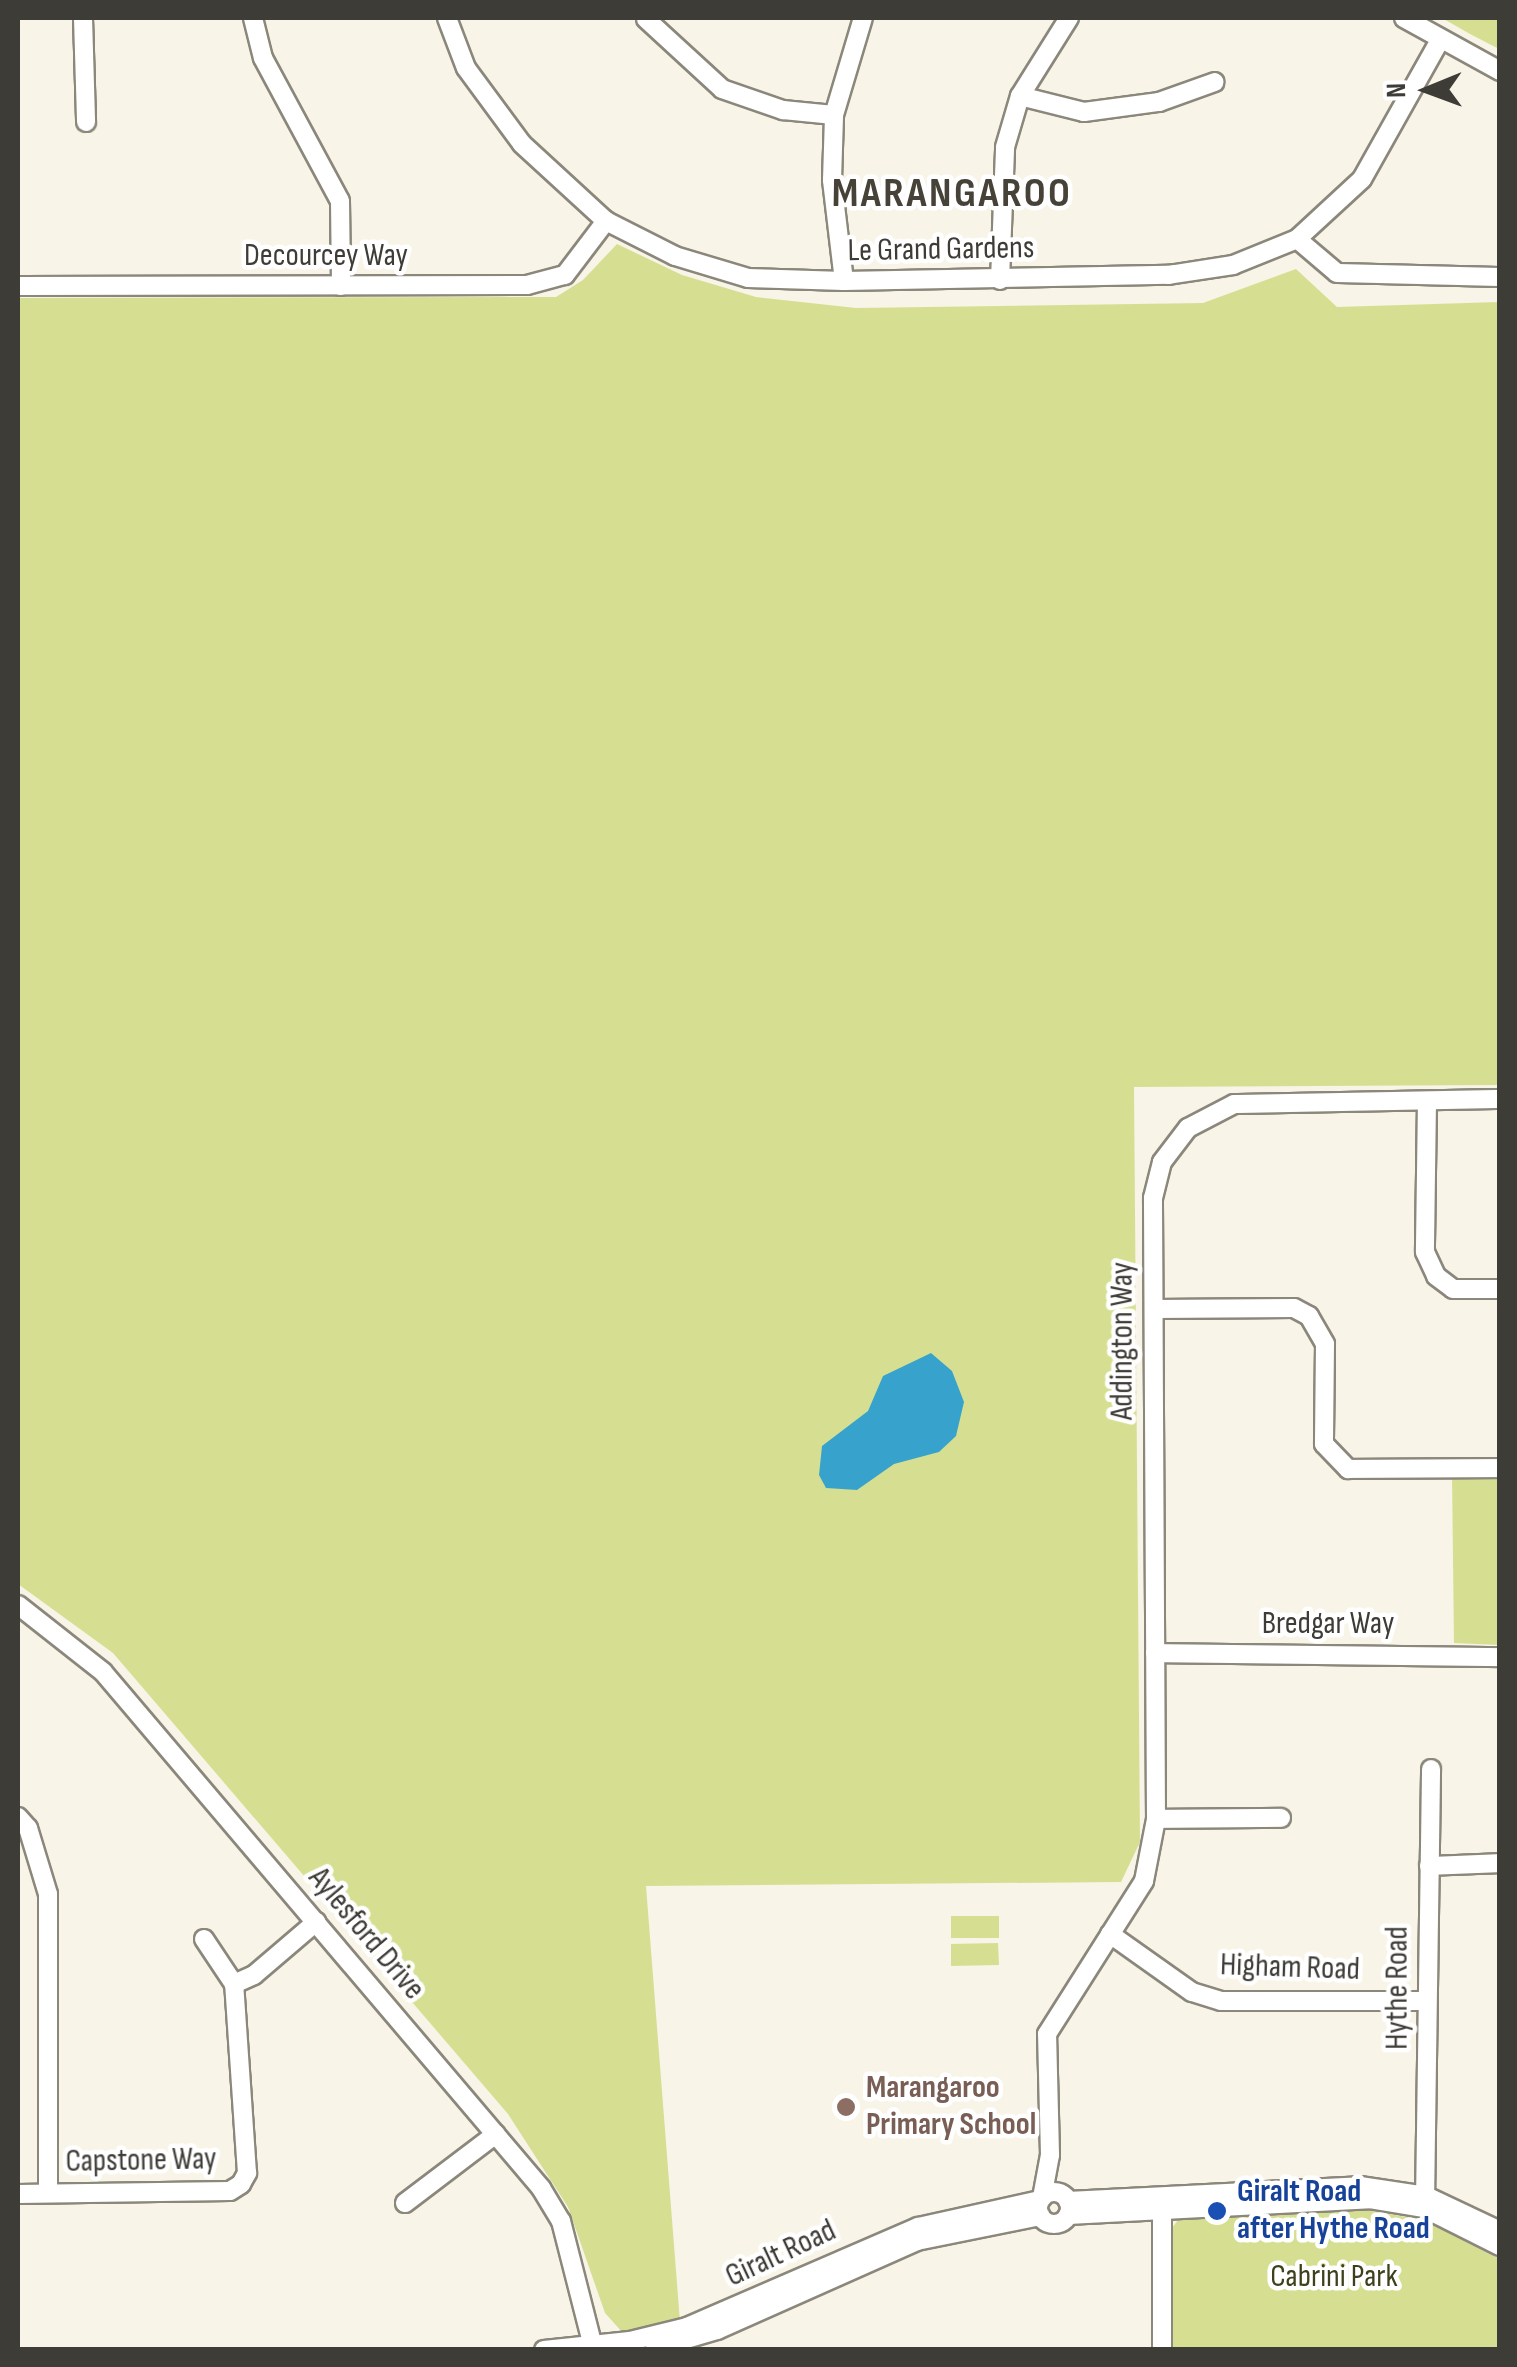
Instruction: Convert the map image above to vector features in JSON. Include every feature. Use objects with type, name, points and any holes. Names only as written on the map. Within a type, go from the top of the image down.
[{"type":"street","points":[[83,18],[86,122]]},
{"type":"street","points":[[254,18],[262,58],[340,201],[341,286]]},
{"type":"street","name":"Le Grand Gardens","points":[[447,18],[466,68],[522,144],[606,221],[675,256],[748,278],[844,282],[1168,276],[1233,265],[1298,239],[1362,179],[1440,40]]},
{"type":"street","points":[[844,282],[832,180],[834,115],[863,18]]},
{"type":"street","points":[[1000,280],[1005,147],[1020,96],[1070,18]]},
{"type":"street","points":[[1404,18],[1500,71]]},
{"type":"street","points":[[646,20],[722,89],[783,110],[834,115]]},
{"type":"street","points":[[1020,96],[1084,112],[1158,102],[1215,82]]},
{"type":"street","name":"Decourcey Way","points":[[18,286],[528,286],[566,275],[606,221]]},
{"type":"street","points":[[1298,239],[1337,273],[1500,278]]},
{"type":"street","name":"Addington Way","points":[[1040,2205],[1050,2156],[1047,2034],[1144,1881],[1161,1819],[1158,1308],[1164,1183],[1180,1148],[1202,1127],[1256,1111],[1500,1100]]},
{"type":"street","points":[[1427,1105],[1425,1252],[1436,1276],[1453,1289],[1500,1288]]},
{"type":"street","name":"Addington Way","points":[[1427,1105],[1500,1109]]},
{"type":"street","points":[[1158,1308],[1294,1308],[1309,1316],[1325,1344],[1324,1444],[1348,1469],[1500,1468]]},
{"type":"street","name":"Aylesford Drive","points":[[18,1605],[103,1672],[496,2134],[561,2221],[594,2347]]},
{"type":"street","name":"Bredgar Way","points":[[1160,1653],[1500,1657]]},
{"type":"street","name":"Hythe Road","points":[[1425,2202],[1431,1769]]},
{"type":"street","points":[[18,1817],[28,1828],[48,1894],[48,2193]]},
{"type":"street","points":[[1161,1819],[1281,1818]]},
{"type":"street","points":[[1429,1866],[1500,1864]]},
{"type":"street","points":[[234,1984],[254,1975],[316,1922]]},
{"type":"street","name":"Higham Road","points":[[1110,1934],[1192,1992],[1221,2001],[1426,2001]]},
{"type":"street","name":"Capstone Way","points":[[18,2194],[230,2191],[241,2184],[247,2174],[234,1984],[204,1939]]},
{"type":"street","points":[[405,2203],[496,2134]]},
{"type":"street","name":"Addington Way","points":[[1050,2156],[1068,2205]]},
{"type":"street","points":[[1068,2205],[1054,2224],[1040,2205],[1054,2192],[1068,2205],[1328,2198],[1425,2202],[1500,2231]]},
{"type":"street","points":[[1425,2202],[1500,2246]]},
{"type":"street","points":[[1162,2203],[1162,2350]]},
{"type":"street","name":"Giralt Road","points":[[544,2350],[594,2347],[687,2327],[918,2228],[1040,2205]]},
{"type":"street","name":"Giralt Road","points":[[648,2350],[716,2330],[917,2241],[1040,2205]]},
{"type":"green space","points":[[1442,18],[1499,18],[1499,49],[1470,34]]},
{"type":"green space","points":[[617,244],[682,275],[756,297],[856,308],[1203,303],[1296,269],[1337,307],[1499,302],[1499,1085],[1134,1087],[1140,1842],[1121,1882],[646,1886],[680,2322],[623,2333],[605,2313],[568,2207],[508,2114],[113,1653],[18,1584],[18,298],[556,297],[583,280]]},
{"type":"green space","points":[[1452,1475],[1499,1475],[1499,1645],[1454,1643]]},
{"type":"green space","points":[[951,1916],[999,1916],[999,1938],[951,1938]]},
{"type":"green space","points":[[998,1943],[999,1965],[951,1966],[951,1944]]},
{"type":"green space","name":"Cabrini Park","points":[[1338,2205],[1423,2220],[1499,2259],[1499,2349],[1171,2349],[1169,2232],[1181,2216]]},
{"type":"water","points":[[931,1353],[952,1371],[964,1402],[956,1436],[939,1452],[894,1464],[857,1490],[826,1488],[819,1475],[822,1446],[868,1411],[883,1376]]},
{"type":"place","name":"Marangaroo Primary School","points":[[846,2107]]},
{"type":"place","name":"Giralt Road after Hythe Road","points":[[1217,2211]]},
{"type":"district","name":"MARANGAROO","points":[[952,194]]}]
